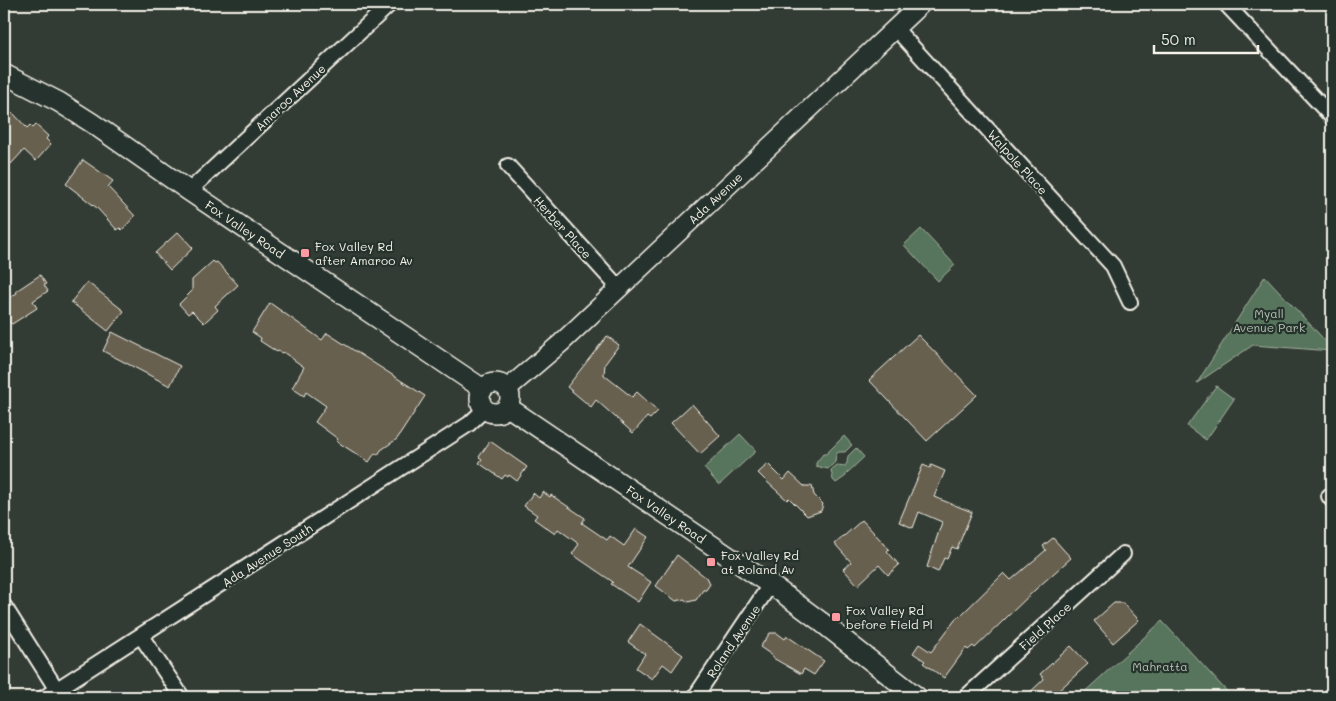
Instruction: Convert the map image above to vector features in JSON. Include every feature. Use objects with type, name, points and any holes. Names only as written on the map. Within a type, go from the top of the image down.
[{"type":"main road","name":"Fox Valley Road","points":[[4,74],[59,102],[100,128],[189,191],[483,389],[495,383],[504,386],[507,398],[820,621],[917,697]]},
{"type":"main road","points":[[483,389],[480,399],[485,409],[497,413],[507,398]]},
{"type":"street","name":"Amaroo Avenue","points":[[189,191],[390,4]]},
{"type":"street","name":"Ada Avenue","points":[[507,398],[555,348],[921,4]]},
{"type":"street","points":[[1226,4],[1332,117]]},
{"type":"street","name":"Walpole Place","points":[[895,28],[1113,266],[1130,302]]},
{"type":"street","name":"Herber Place","points":[[508,166],[619,288]]},
{"type":"street","name":"Ada Avenue South","points":[[51,694],[470,424],[485,409]]},
{"type":"street","name":"Field Place","points":[[966,697],[1123,554]]},
{"type":"street","name":"Roland Avenue","points":[[695,697],[770,585]]},
{"type":"street","points":[[4,606],[51,694]]},
{"type":"street","points":[[141,636],[182,697]]},
{"type":"green space","points":[[921,229],[955,265],[938,281],[904,245]]},
{"type":"green space","name":"Myall Avenue Park","points":[[1265,276],[1332,348],[1332,351],[1253,345],[1197,383]]},
{"type":"green space","points":[[1216,386],[1234,399],[1206,440],[1187,426]]},
{"type":"green space","points":[[740,434],[756,451],[719,485],[704,468]]},
{"type":"green space","points":[[844,436],[852,445],[845,452],[836,454],[835,462],[828,469],[816,466],[816,463],[823,454],[826,454]]},
{"type":"green space","points":[[856,448],[864,457],[846,476],[836,483],[833,480],[831,470],[837,465],[845,466],[848,456]]},
{"type":"green space","name":"Mahratta","points":[[1162,621],[1232,697],[1079,697]]},
{"type":"building","points":[[13,113],[27,128],[30,125],[33,128],[36,125],[48,136],[46,139],[51,144],[36,161],[24,150],[11,164],[4,157],[4,122]]},
{"type":"building","points":[[83,160],[113,181],[108,187],[135,216],[122,230],[120,228],[117,230],[97,208],[66,184]]},
{"type":"building","points":[[178,232],[193,248],[170,270],[155,253]]},
{"type":"building","points":[[213,261],[217,262],[238,285],[215,306],[218,310],[204,323],[192,311],[188,314],[179,304],[192,291],[192,280]]},
{"type":"building","points":[[40,275],[48,291],[33,301],[37,308],[12,324],[4,314],[4,301]]},
{"type":"building","points":[[87,282],[124,311],[108,331],[71,302]]},
{"type":"building","points":[[270,303],[322,340],[327,333],[425,396],[397,439],[381,450],[378,455],[375,453],[369,462],[336,441],[338,439],[315,422],[326,406],[306,392],[304,396],[292,388],[304,367],[283,352],[277,352],[260,341],[261,338],[252,332]]},
{"type":"building","points":[[112,332],[180,366],[170,386],[103,351]]},
{"type":"building","points":[[918,335],[977,395],[927,441],[869,380]]},
{"type":"building","points":[[607,336],[619,345],[605,364],[604,375],[632,397],[637,392],[658,411],[650,419],[647,417],[633,433],[596,400],[591,407],[567,387]]},
{"type":"building","points":[[692,404],[720,436],[700,454],[671,423]]},
{"type":"building","points":[[490,441],[527,467],[517,481],[509,475],[508,477],[505,475],[502,479],[479,463],[482,459],[479,457]]},
{"type":"building","points":[[768,464],[784,480],[790,473],[804,486],[812,486],[814,495],[823,504],[821,511],[807,516],[789,498],[787,500],[758,473]]},
{"type":"building","points":[[923,465],[930,468],[931,465],[945,471],[934,497],[972,512],[957,549],[952,547],[947,559],[944,558],[938,572],[927,567],[942,522],[919,512],[913,528],[899,522]]},
{"type":"building","points":[[543,492],[550,497],[551,495],[585,518],[582,523],[607,540],[610,536],[624,546],[636,529],[648,537],[628,567],[651,582],[638,602],[572,554],[579,544],[558,529],[555,534],[534,519],[537,515],[524,506],[533,493],[539,498]]},
{"type":"building","points":[[862,520],[889,549],[887,551],[899,565],[888,575],[879,565],[858,585],[843,569],[851,562],[835,544]]},
{"type":"building","points":[[1053,538],[1071,558],[975,648],[973,646],[968,650],[966,648],[944,678],[923,663],[925,661],[913,653],[919,644],[931,652],[958,616],[1004,573],[1011,580],[1046,550],[1043,546]]},
{"type":"building","points":[[677,555],[708,579],[710,584],[696,600],[688,602],[684,599],[676,601],[656,586]]},
{"type":"building","points":[[1114,603],[1123,603],[1139,620],[1113,643],[1094,621]]},
{"type":"building","points":[[640,624],[683,655],[672,671],[663,664],[652,679],[636,668],[645,654],[628,642]]},
{"type":"building","points":[[770,633],[777,633],[785,639],[787,636],[824,661],[814,675],[804,669],[801,674],[773,658],[773,656],[760,647]]},
{"type":"building","points":[[1071,646],[1088,664],[1057,692],[1054,690],[1046,697],[1025,697],[1044,679],[1040,674]]},
{"type":"place","name":"Fox Valley Rd after Amaroo Av","points":[[305,253]]},
{"type":"place","name":"Fox Valley Rd at Roland Av","points":[[711,562]]},
{"type":"place","name":"Fox Valley Rd before Field Pl","points":[[836,617]]}]
